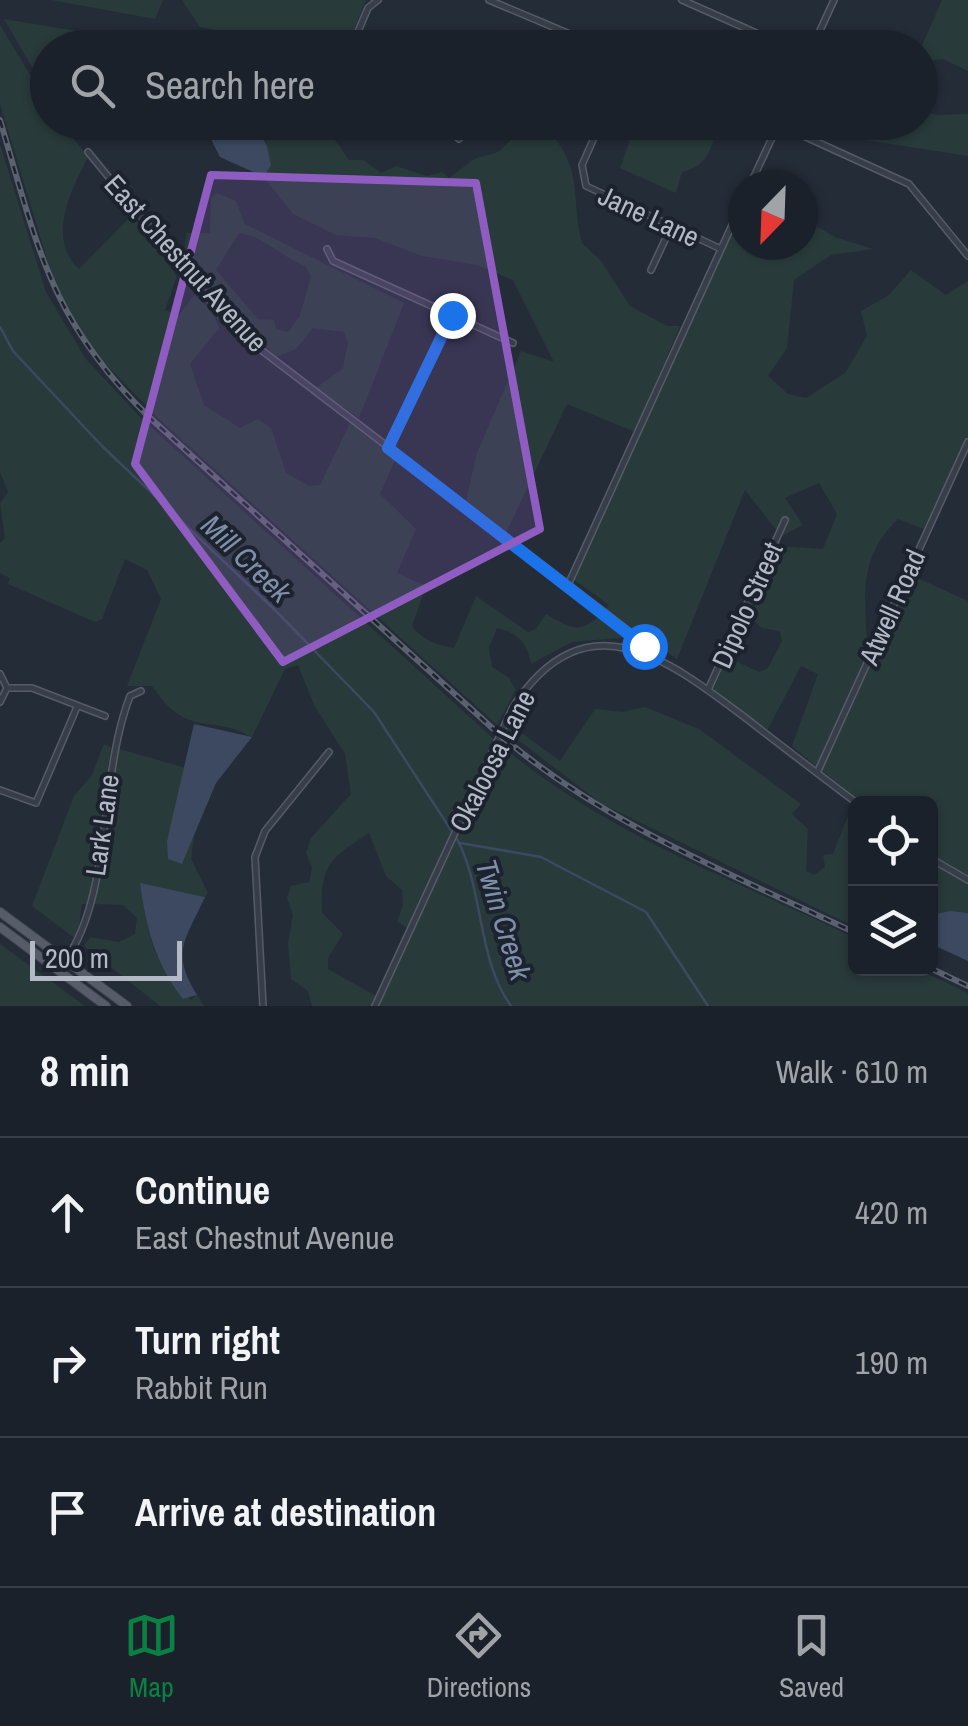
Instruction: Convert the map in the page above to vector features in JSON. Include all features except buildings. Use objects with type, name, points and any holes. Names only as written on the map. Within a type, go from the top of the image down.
[{"type":"main road","points":[[0,912],[124,1005]]},
{"type":"main road","points":[[0,928],[106,1006]]},
{"type":"street","points":[[358,30],[368,8],[378,0]]},
{"type":"street","points":[[489,0],[560,30]]},
{"type":"street","points":[[682,0],[750,30]]},
{"type":"street","points":[[820,30],[834,0]]},
{"type":"street","name":"Jane Lane","points":[[593,140],[582,165],[586,186],[721,249]]},
{"type":"street","points":[[757,170],[770,140]]},
{"type":"street","points":[[814,140],[909,184],[968,256]]},
{"type":"street","name":"East Chestnut Avenue","points":[[88,152],[237,328],[275,363],[638,638],[643,651],[672,663],[848,796]]},
{"type":"street","points":[[651,270],[671,226]]},
{"type":"street","points":[[568,585],[728,234]]},
{"type":"street","points":[[328,250],[333,262],[513,343]]},
{"type":"street","points":[[388,448],[452,315]]},
{"type":"street","name":"Atwell Road","points":[[817,773],[968,442]]},
{"type":"street","name":"Dipolo Street","points":[[708,690],[785,520]]},
{"type":"street","name":"Okaloosa Lane","points":[[375,1006],[524,690],[546,668],[581,651],[611,646],[643,651]]},
{"type":"street","points":[[0,674],[7,688]]},
{"type":"street","points":[[0,702],[7,688]]},
{"type":"street","points":[[7,688],[32,688],[104,716]]},
{"type":"street","name":"Lark Lane","points":[[66,961],[88,923],[112,752],[130,696],[141,691]]},
{"type":"street","points":[[0,790],[36,803],[77,707]]},
{"type":"street","points":[[264,1006],[255,857],[265,831],[329,752]]},
{"type":"street","points":[[938,863],[968,880]]},
{"type":"highlighted area","points":[[211,175],[476,183],[540,529],[283,662],[135,464]]},
{"type":"shaded area","points":[[51,0],[163,0],[155,19]]},
{"type":"shaded area","points":[[182,0],[366,0],[354,30],[200,27]]},
{"type":"shaded area","points":[[942,0],[968,0],[968,71],[938,60],[938,30],[929,30]]},
{"type":"shaded area","points":[[4,19],[71,30],[30,30],[30,64]]},
{"type":"shaded area","points":[[0,25],[30,75],[30,140],[74,140],[88,157],[65,214],[64,243],[69,257],[79,269],[132,215],[177,276],[165,310],[179,315],[194,295],[212,311],[219,328],[190,364],[204,405],[240,428],[258,419],[271,428],[286,473],[309,486],[320,485],[350,423],[396,458],[380,494],[416,529],[397,573],[426,586],[412,626],[416,631],[442,646],[454,648],[476,596],[528,632],[536,629],[546,614],[581,627],[601,614],[631,637],[572,642],[531,664],[521,640],[497,628],[489,648],[492,667],[509,678],[516,690],[497,725],[159,419],[93,351],[67,310],[50,269],[0,104]]},
{"type":"shaded area","points":[[968,114],[968,156],[865,140],[938,140],[938,115]]},
{"type":"shaded area","points":[[335,140],[349,160],[363,160],[381,173],[396,166],[427,176],[442,172],[449,178],[474,159],[498,152],[511,140],[556,140],[569,162],[582,243],[601,261],[630,306],[667,326],[680,326],[635,432],[567,404],[506,533],[466,501],[477,453],[521,351],[554,362],[513,280],[477,265],[422,256],[375,238],[336,235],[293,214],[264,177],[269,162],[264,142]]},
{"type":"shaded area","points":[[630,140],[713,140],[705,159],[682,172],[676,193],[620,168]]},
{"type":"shaded area","points":[[0,144],[46,292],[85,358],[140,417],[495,740],[408,929],[397,921],[403,906],[402,890],[386,876],[369,833],[330,864],[323,884],[322,913],[343,934],[328,958],[328,969],[376,996],[372,1006],[312,1006],[308,991],[291,979],[288,944],[293,915],[287,898],[291,886],[309,882],[312,868],[306,853],[311,838],[351,794],[345,754],[314,705],[298,665],[285,669],[252,737],[188,720],[165,703],[152,686],[127,686],[161,599],[147,570],[125,559],[102,619],[95,622],[8,584],[10,578],[0,573],[0,543],[5,538],[0,503],[8,492],[0,472]]},
{"type":"shaded area","points":[[217,193],[236,201],[245,224],[404,303],[359,418],[316,388],[343,368],[348,343],[344,332],[313,328],[296,349],[276,357],[184,257],[186,233],[210,233],[211,198]],"holes":[[[239,233],[305,266],[311,276],[300,316],[288,332],[276,329],[274,320],[258,319],[216,270]]]},
{"type":"shaded area","points":[[818,227],[835,237],[873,249],[831,255],[794,280],[787,348],[768,376],[788,394],[806,398],[845,373],[867,336],[861,311],[889,295],[911,270],[946,295],[968,281],[968,436],[924,529],[898,519],[877,546],[865,590],[867,640],[874,644],[817,767],[792,746],[818,674],[801,666],[767,731],[713,690],[727,657],[759,672],[768,668],[782,641],[780,631],[762,628],[749,616],[749,604],[777,546],[823,549],[837,514],[819,483],[785,498],[803,525],[782,536],[788,518],[784,517],[777,531],[745,490],[677,659],[605,609],[609,605],[573,579],[728,240],[728,260],[818,260]]},
{"type":"shaded area","points":[[911,575],[968,601],[968,876],[938,858],[938,796],[854,796],[821,770]]},
{"type":"shaded area","points":[[645,707],[699,729],[801,804],[792,814],[808,829],[806,871],[814,875],[825,867],[823,855],[833,854],[848,816],[848,924],[602,804],[505,730],[508,723],[560,761],[595,709],[623,712]]},
{"type":"shaded area","points":[[499,743],[539,775],[625,829],[848,935],[848,976],[932,976],[968,993],[968,1006],[378,1006]]},
{"type":"shaded area","points":[[104,744],[111,747],[88,904],[82,904],[77,940],[32,906],[74,796],[92,775]]},
{"type":"shaded area","points":[[116,748],[186,768],[167,841],[185,854],[194,837],[191,859],[208,893],[205,897],[141,884],[149,933],[160,962],[178,988],[191,1000],[197,995],[204,1006],[160,1006],[84,946],[90,937],[119,942],[135,934],[137,918],[123,905],[94,904]]},
{"type":"shaded area","points":[[938,866],[968,883],[968,913],[938,915]]},
{"type":"shaded area","points":[[0,944],[85,1006],[0,1006]]},
{"type":"water","points":[[212,140],[263,140],[271,165],[264,177],[220,157]]},
{"type":"water","points":[[194,724],[252,737],[216,783],[182,864],[168,859],[167,841]]},
{"type":"water","points":[[140,883],[205,897],[187,935],[183,956],[197,995],[183,999],[165,972],[149,930]]},
{"type":"water","points":[[968,913],[968,961],[938,947],[938,914]]},
{"type":"waterway","name":"Mill Creek","points":[[0,327],[13,351],[102,446],[274,609],[374,712],[451,830]]},
{"type":"waterway","name":"Twin Creek","points":[[457,839],[472,880],[492,967],[511,1006]]},
{"type":"waterway","name":"Mill Creek","points":[[460,843],[541,857],[646,912],[708,1006]]},
{"type":"railway","points":[[0,120],[38,245],[68,314],[89,348],[149,417],[540,767],[671,846],[848,929]]},
{"type":"railway","points":[[938,972],[968,986]]},
{"type":"route","points":[[452,315],[403,424],[388,448],[644,646]]}]
